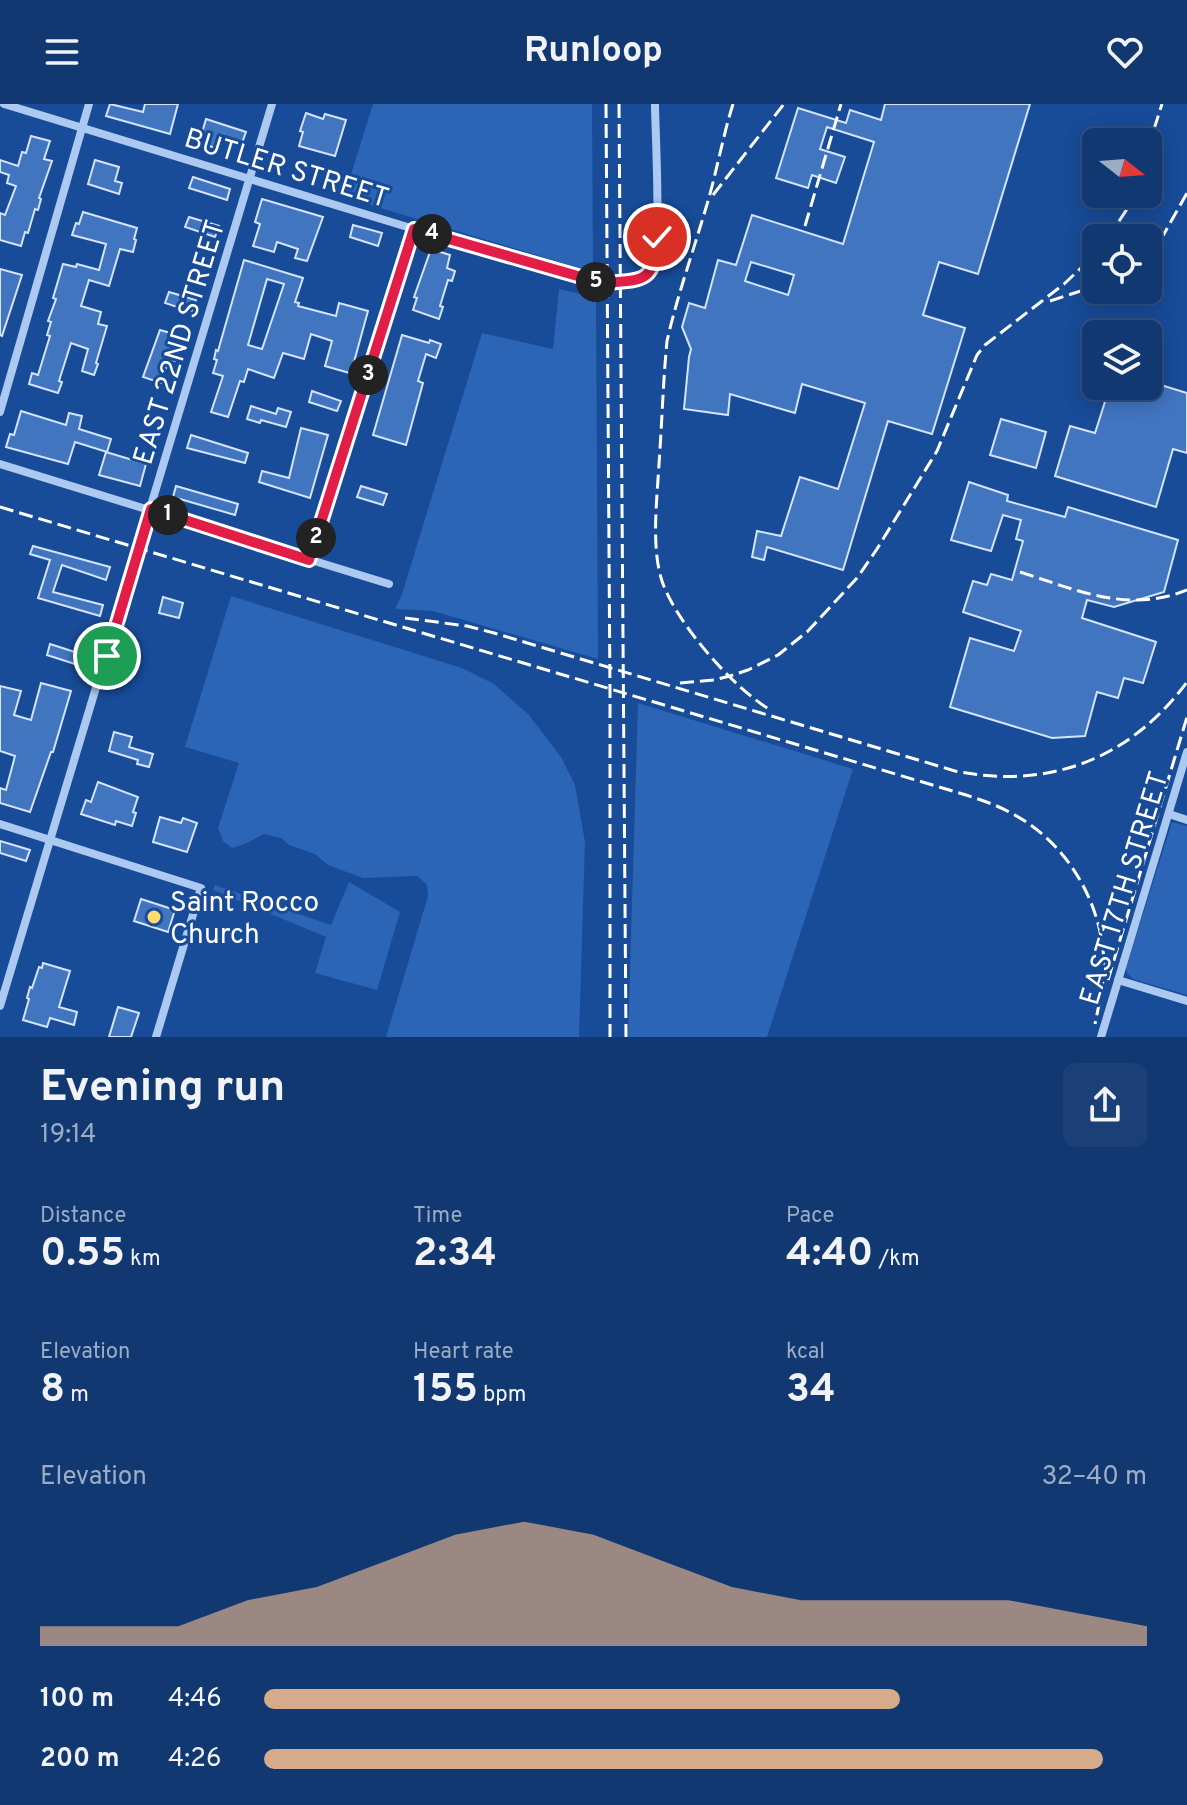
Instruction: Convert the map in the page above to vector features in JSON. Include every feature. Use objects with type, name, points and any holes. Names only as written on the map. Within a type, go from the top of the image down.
[{"type":"street","name":"BUTLER STREET","points":[[4,104],[602,283],[634,281],[650,272],[655,265],[655,104]]},
{"type":"street","points":[[0,412],[89,104]]},
{"type":"street","name":"EAST 22ND STREET","points":[[0,1006],[272,104]]},
{"type":"street","points":[[309,560],[414,229]]},
{"type":"street","points":[[0,464],[389,584]]},
{"type":"street","name":"EAST 17TH STREET","points":[[1101,1037],[1187,752]]},
{"type":"street","points":[[1169,814],[1187,820]]},
{"type":"street","points":[[0,824],[201,888],[156,1037]]},
{"type":"street","points":[[1118,980],[1187,1001]]},
{"type":"shaded area","points":[[373,104],[592,104],[593,272],[344,197]]},
{"type":"shaded area","points":[[559,289],[596,298],[598,659],[433,611],[395,609],[482,333],[553,349]]},
{"type":"shaded area","points":[[231,596],[462,668],[494,684],[529,715],[561,757],[575,785],[585,842],[579,1037],[386,1037],[428,896],[427,885],[418,876],[363,878],[328,865],[315,854],[289,845],[281,838],[264,834],[232,848],[223,841],[218,828],[239,763],[185,747]]},
{"type":"shaded area","points":[[638,703],[853,769],[767,1037],[628,1037]]},
{"type":"shaded area","points":[[1172,822],[1187,826],[1187,995],[1133,979],[1126,968]]},
{"type":"shaded area","points":[[349,882],[400,912],[377,990],[315,973],[326,937],[213,890],[215,885],[331,925]]},
{"type":"building","points":[[110,104],[143,112],[145,104],[178,104],[170,134],[106,116]]},
{"type":"building","points":[[885,104],[1030,104],[978,274],[939,262],[923,315],[965,328],[932,434],[888,421],[843,570],[767,547],[764,560],[752,557],[757,531],[781,536],[800,477],[838,489],[865,403],[802,384],[795,413],[730,394],[728,415],[684,409],[691,349],[682,327],[689,303],[705,308],[718,260],[736,265],[752,215],[843,244],[874,142],[827,127],[820,149],[845,157],[836,183],[812,175],[808,188],[776,178],[798,108],[846,123],[850,110],[881,120]],"holes":[[[751,262],[794,275],[788,295],[745,281]]]},
{"type":"building","points":[[306,113],[323,119],[325,114],[346,120],[335,156],[299,146]]},
{"type":"building","points":[[206,119],[246,132],[242,143],[222,137],[219,149],[199,143]]},
{"type":"building","points":[[31,136],[50,141],[44,159],[52,161],[38,210],[35,209],[21,246],[0,240],[0,213],[5,215],[16,186],[7,183],[9,175],[0,172],[0,160],[18,166]]},
{"type":"building","points":[[95,160],[119,167],[115,181],[122,183],[119,194],[88,184]]},
{"type":"building","points":[[193,177],[230,189],[227,200],[189,188]]},
{"type":"building","points":[[262,199],[323,217],[307,261],[295,258],[298,249],[277,242],[274,252],[253,246],[260,224],[255,222]]},
{"type":"building","points":[[83,212],[137,228],[136,240],[133,252],[120,249],[109,286],[89,280],[81,306],[101,312],[98,324],[107,326],[94,375],[82,371],[88,349],[71,343],[58,393],[29,384],[32,373],[38,375],[50,336],[47,335],[51,322],[48,321],[63,264],[99,270],[106,244],[72,235]]},
{"type":"building","points":[[189,217],[219,226],[215,237],[185,227]]},
{"type":"building","points":[[353,225],[382,233],[378,246],[350,237]]},
{"type":"building","points":[[431,249],[450,255],[447,268],[455,271],[452,281],[448,280],[439,319],[413,310],[417,298],[414,297]]},
{"type":"building","points":[[244,260],[303,278],[295,302],[299,303],[298,306],[336,316],[339,303],[368,311],[353,374],[325,366],[332,341],[311,334],[304,359],[283,353],[274,378],[248,369],[244,382],[240,381],[228,417],[211,412],[223,376],[213,373]],"holes":[[[267,279],[284,284],[262,349],[248,345]]]},
{"type":"building","points":[[0,269],[22,275],[2,336],[0,335]]},
{"type":"building","points":[[169,292],[196,300],[192,312],[165,303]]},
{"type":"building","points":[[160,330],[185,337],[175,361],[169,359],[161,383],[143,377]]},
{"type":"building","points":[[402,335],[441,344],[436,358],[426,354],[418,381],[423,383],[406,445],[373,435]]},
{"type":"building","points":[[1162,385],[1187,393],[1187,453],[1173,449],[1156,507],[1055,476],[1070,426],[1095,433],[1106,400],[1162,400]]},
{"type":"building","points":[[312,391],[341,401],[337,411],[309,402]]},
{"type":"building","points":[[251,406],[276,414],[278,408],[291,412],[286,427],[247,419]]},
{"type":"building","points":[[21,411],[66,425],[69,413],[82,416],[79,429],[111,439],[107,452],[75,442],[68,464],[6,447],[10,434],[14,435]]},
{"type":"building","points":[[1001,419],[1046,432],[1036,468],[990,455]]},
{"type":"building","points":[[301,428],[328,435],[310,498],[259,482],[262,471],[289,478]]},
{"type":"building","points":[[191,435],[248,453],[245,463],[187,448]]},
{"type":"building","points":[[106,452],[146,464],[140,486],[99,475]]},
{"type":"building","points":[[969,482],[1008,495],[1007,501],[1065,517],[1068,507],[1178,540],[1164,592],[1114,607],[1087,600],[1082,618],[1156,642],[1143,683],[1124,678],[1118,698],[1097,692],[1085,736],[1052,738],[950,707],[970,638],[1014,651],[1021,631],[963,612],[973,581],[987,585],[991,574],[1012,580],[1023,541],[1016,539],[1021,520],[1003,515],[991,551],[951,540]]},
{"type":"building","points":[[176,486],[238,504],[235,515],[173,497]]},
{"type":"building","points":[[361,486],[387,494],[383,505],[357,497]]},
{"type":"building","points":[[33,546],[110,567],[106,580],[62,565],[53,592],[103,605],[100,616],[38,598],[50,560],[30,554]]},
{"type":"building","points":[[163,597],[183,603],[179,618],[159,613]]},
{"type":"building","points":[[50,644],[84,655],[81,666],[47,655]]},
{"type":"building","points":[[41,683],[71,691],[53,752],[30,812],[0,803],[0,788],[6,790],[15,756],[0,751],[0,686],[21,691],[14,715],[31,720]]},
{"type":"building","points":[[114,732],[132,737],[129,747],[153,754],[149,767],[137,764],[138,760],[109,751]]},
{"type":"building","points":[[98,782],[138,797],[132,826],[116,821],[115,825],[81,814],[86,800],[91,802]]},
{"type":"building","points":[[160,817],[181,823],[183,818],[197,823],[187,852],[153,842]]},
{"type":"building","points":[[0,841],[30,850],[26,861],[0,853]]},
{"type":"building","name":"Saint Rocco Church","points":[[141,899],[175,910],[168,932],[134,921]]},
{"type":"building","points":[[43,963],[70,971],[59,1007],[77,1012],[74,1025],[50,1018],[47,1027],[23,1020],[30,987]]},
{"type":"building","points":[[118,1007],[139,1013],[131,1037],[109,1037]]},
{"type":"railway","points":[[606,104],[610,1037]]},
{"type":"railway","points":[[619,104],[626,1037]]},
{"type":"railway","points":[[733,104],[667,341],[656,539],[662,581],[680,616],[724,671],[772,711]]},
{"type":"railway","points":[[713,195],[784,104]]},
{"type":"railway","points":[[805,226],[841,104]]},
{"type":"railway","points":[[1154,128],[1162,104]]},
{"type":"railway","points":[[1162,237],[1187,193]]},
{"type":"railway","points":[[1117,224],[1127,208]]},
{"type":"railway","points":[[680,683],[714,680],[748,670],[778,655],[808,631],[857,578],[877,549],[937,451],[977,355],[985,345],[1082,267]]},
{"type":"railway","points":[[1050,301],[1082,291]]},
{"type":"railway","points":[[0,507],[966,795],[1011,813],[1031,825],[1064,857],[1088,896],[1102,940],[1104,963],[1095,1024]]},
{"type":"railway","points":[[1020,572],[1082,592],[1123,600],[1165,597],[1187,590]]},
{"type":"railway","points":[[405,618],[467,626],[494,633],[955,771],[990,776],[1023,776],[1055,771],[1113,749],[1165,709],[1187,682]]},
{"type":"railway","points":[[1108,980],[1187,717]]},
{"type":"place","name":"Saint Rocco Church","points":[[154,917]]},
{"type":"route","points":[[107,656],[151,509],[309,560],[414,229],[602,283],[634,281],[650,272],[655,265],[657,237]]}]
